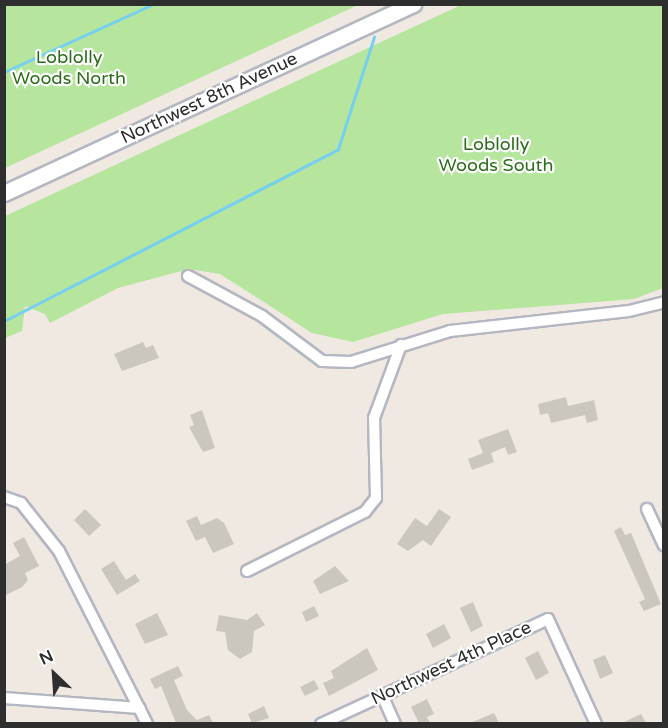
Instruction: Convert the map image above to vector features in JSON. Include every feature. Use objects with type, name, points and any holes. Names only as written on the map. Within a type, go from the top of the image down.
[{"type":"street","name":"Northwest 8th Avenue","points":[[4,193],[413,4]]},
{"type":"street","points":[[188,276],[262,316],[322,361],[351,362],[450,331],[523,321],[629,311],[663,302]]},
{"type":"street","points":[[246,571],[365,512],[376,498],[374,418],[401,345]]},
{"type":"street","points":[[4,497],[21,503],[37,520],[87,607],[147,723]]},
{"type":"street","points":[[647,509],[663,545]]},
{"type":"street","name":"Northwest 4th Place","points":[[321,723],[548,618],[591,722]]},
{"type":"street","points":[[382,695],[395,723]]},
{"type":"street","points":[[4,698],[140,708]]},
{"type":"green space","name":"Loblolly Woods North","points":[[5,4],[358,4],[358,5],[5,168]]},
{"type":"green space","name":"Loblolly Woods South","points":[[461,5],[663,5],[663,288],[634,299],[443,314],[353,342],[312,333],[220,274],[189,269],[118,288],[50,323],[45,314],[25,306],[22,331],[5,338],[5,216]]},
{"type":"building","points":[[143,342],[146,348],[153,345],[159,358],[122,371],[114,354]]},
{"type":"building","points":[[566,397],[568,406],[594,400],[598,420],[587,423],[585,415],[551,423],[548,413],[540,415],[538,404]]},
{"type":"building","points":[[202,410],[215,448],[203,452],[189,427],[194,425],[190,415]]},
{"type":"building","points":[[508,429],[517,452],[508,455],[505,447],[491,453],[494,462],[472,470],[468,459],[483,453],[478,440]]},
{"type":"building","points":[[85,509],[101,525],[89,536],[74,520]]},
{"type":"building","points":[[439,509],[451,517],[431,546],[423,540],[408,551],[397,544],[415,518],[427,526]]},
{"type":"building","points":[[197,516],[201,525],[217,518],[224,523],[234,544],[213,553],[205,537],[196,541],[186,521]]},
{"type":"building","points":[[621,527],[625,535],[631,533],[661,604],[644,611],[639,602],[645,599],[614,531]]},
{"type":"building","points":[[24,537],[39,566],[25,573],[28,580],[22,587],[4,596],[4,565],[20,556],[13,543]]},
{"type":"building","points":[[114,561],[126,580],[135,574],[140,581],[117,595],[101,569]]},
{"type":"building","points":[[335,566],[349,581],[320,594],[313,581]]},
{"type":"building","points":[[473,602],[483,626],[471,632],[460,608]]},
{"type":"building","points":[[314,606],[319,616],[306,622],[302,612]]},
{"type":"building","points":[[157,613],[168,635],[145,644],[135,624]]},
{"type":"building","points":[[257,613],[265,625],[254,631],[252,652],[240,659],[228,650],[225,632],[216,631],[219,615],[247,620]]},
{"type":"building","points":[[444,624],[451,638],[433,648],[426,634]]},
{"type":"building","points":[[367,648],[378,670],[329,696],[323,683],[334,678],[331,671]]},
{"type":"building","points":[[538,651],[549,673],[536,680],[525,658]]},
{"type":"building","points":[[605,655],[613,673],[600,679],[593,660]]},
{"type":"building","points":[[178,666],[183,676],[174,680],[187,710],[197,720],[209,715],[213,723],[176,723],[161,686],[155,689],[150,679]]},
{"type":"building","points":[[314,680],[319,689],[305,696],[300,687]]},
{"type":"building","points":[[427,699],[434,714],[427,717],[430,723],[419,723],[411,707]]},
{"type":"building","points":[[264,706],[269,718],[252,723],[248,714]]},
{"type":"building","points":[[494,713],[499,723],[470,723]]},
{"type":"building","points":[[641,714],[646,723],[622,723]]},
{"type":"waterway","points":[[4,72],[153,4]]},
{"type":"waterway","points":[[4,321],[338,149],[374,37]]}]
